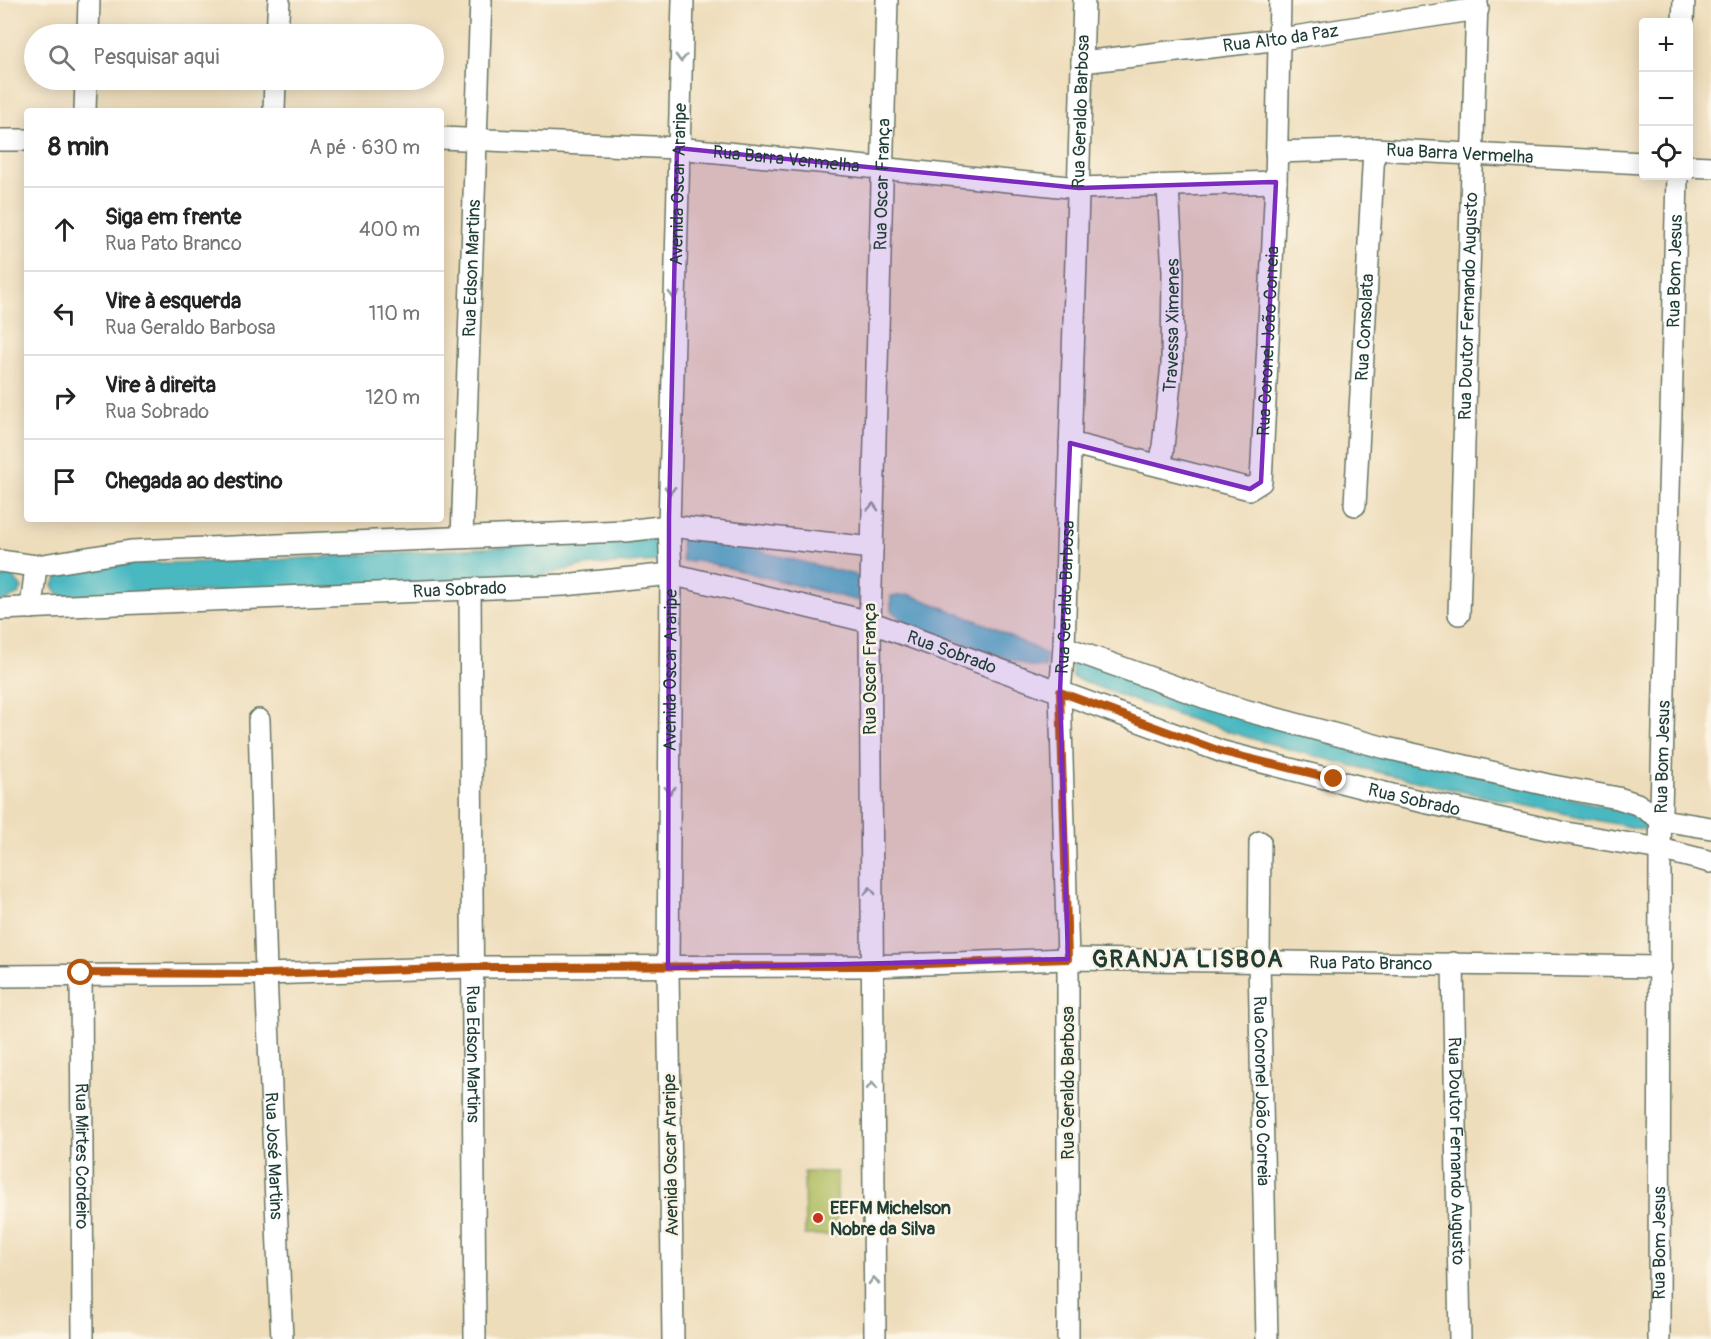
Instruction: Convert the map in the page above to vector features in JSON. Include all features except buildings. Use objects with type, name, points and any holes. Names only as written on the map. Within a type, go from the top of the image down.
[{"type":"street","points":[[88,24],[89,0]]},
{"type":"street","points":[[278,24],[279,0]]},
{"type":"street","name":"Rua Edson Martins","points":[[462,536],[481,0]]},
{"type":"street","name":"Avenida Oscar Araripe","points":[[673,1339],[668,968],[671,574],[669,526],[677,148],[683,0]]},
{"type":"street","name":"Rua Oscar França","points":[[875,1339],[870,966],[870,622],[887,0]]},
{"type":"street","name":"Rua Geraldo Barbosa","points":[[1068,1339],[1068,959],[1060,692],[1064,647],[1084,0]]},
{"type":"street","name":"Rua Coronel João Correia","points":[[1070,443],[1250,489],[1261,482],[1276,182],[1281,39],[1280,0]]},
{"type":"street","points":[[1683,18],[1684,0]]},
{"type":"street","name":"Rua Alto da Paz","points":[[1082,62],[1281,39],[1477,4]]},
{"type":"street","name":"Rua Doutor Fernando Augusto","points":[[1459,614],[1477,4]]},
{"type":"street","points":[[85,108],[86,90]]},
{"type":"street","points":[[274,108],[275,90]]},
{"type":"street","name":"Rua Barra Vermelha","points":[[444,138],[677,148],[1079,188],[1276,182]]},
{"type":"street","points":[[0,140],[24,140]]},
{"type":"street","name":"Rua Barra Vermelha","points":[[1276,152],[1374,149],[1639,163]]},
{"type":"street","name":"Rua Consolata","points":[[1355,505],[1374,149]]},
{"type":"street","points":[[1693,166],[1711,167]]},
{"type":"street","name":"Rua Bom Jesus","points":[[1659,1339],[1660,849],[1677,180]]},
{"type":"street","name":"Travessa Ximenes","points":[[1161,465],[1172,365],[1173,272],[1168,187]]},
{"type":"street","points":[[0,561],[36,566],[131,551],[625,531],[669,526],[872,549]]},
{"type":"street","points":[[31,608],[36,566]]},
{"type":"street","name":"Rua Sobrado","points":[[0,609],[564,585],[671,574],[870,622],[1223,752],[1469,812],[1660,849],[1711,862]]},
{"type":"street","name":"Rua Edson Martins","points":[[470,589],[475,1339]]},
{"type":"street","points":[[1064,647],[1229,706],[1393,750],[1548,785],[1618,798],[1637,804],[1662,820],[1711,828]]},
{"type":"street","name":"Rua José Martins","points":[[259,720],[266,974],[282,1339]]},
{"type":"street","name":"Rua Coronel João Correia","points":[[1260,842],[1259,961],[1267,1339]]},
{"type":"street","name":"Rua Pato Branco","points":[[0,976],[81,973],[266,974],[472,967],[870,966],[1068,959],[1661,967]]},
{"type":"street","name":"Rua Doutor Fernando Augusto","points":[[1453,963],[1460,1339]]},
{"type":"street","name":"Rua Mirtes Cordeiro","points":[[81,973],[83,1339]]},
{"type":"highlighted area","points":[[677,148],[1079,188],[1276,182],[1261,482],[1250,489],[1070,443],[1060,692],[1068,959],[668,968],[669,517]]},
{"type":"green space","points":[[804,1172],[837,1172],[837,1235],[805,1235]]},
{"type":"water","points":[[701,537],[860,576],[859,601],[701,561],[682,561],[681,538]]},
{"type":"water","points":[[658,538],[659,561],[581,566],[515,582],[59,596],[53,585],[58,577],[81,568],[119,564],[252,561]]},
{"type":"water","points":[[0,572],[13,577],[22,588],[19,594],[0,603]]},
{"type":"water","points":[[911,595],[985,624],[1046,654],[1045,668],[1029,666],[907,624],[891,610],[891,596]]},
{"type":"water","points":[[1072,654],[1228,714],[1656,819],[1655,832],[1360,768],[1214,727],[1143,704],[1072,677]]},
{"type":"place","name":"EEFM Michelson Nobre da Silva","points":[[818,1218]]},
{"type":"district","name":"GRANJA LISBOA","points":[[1188,959]]},
{"type":"route","points":[[81,973],[266,974],[472,967],[870,966],[1068,959],[1060,692],[1223,752],[1334,779]]}]
